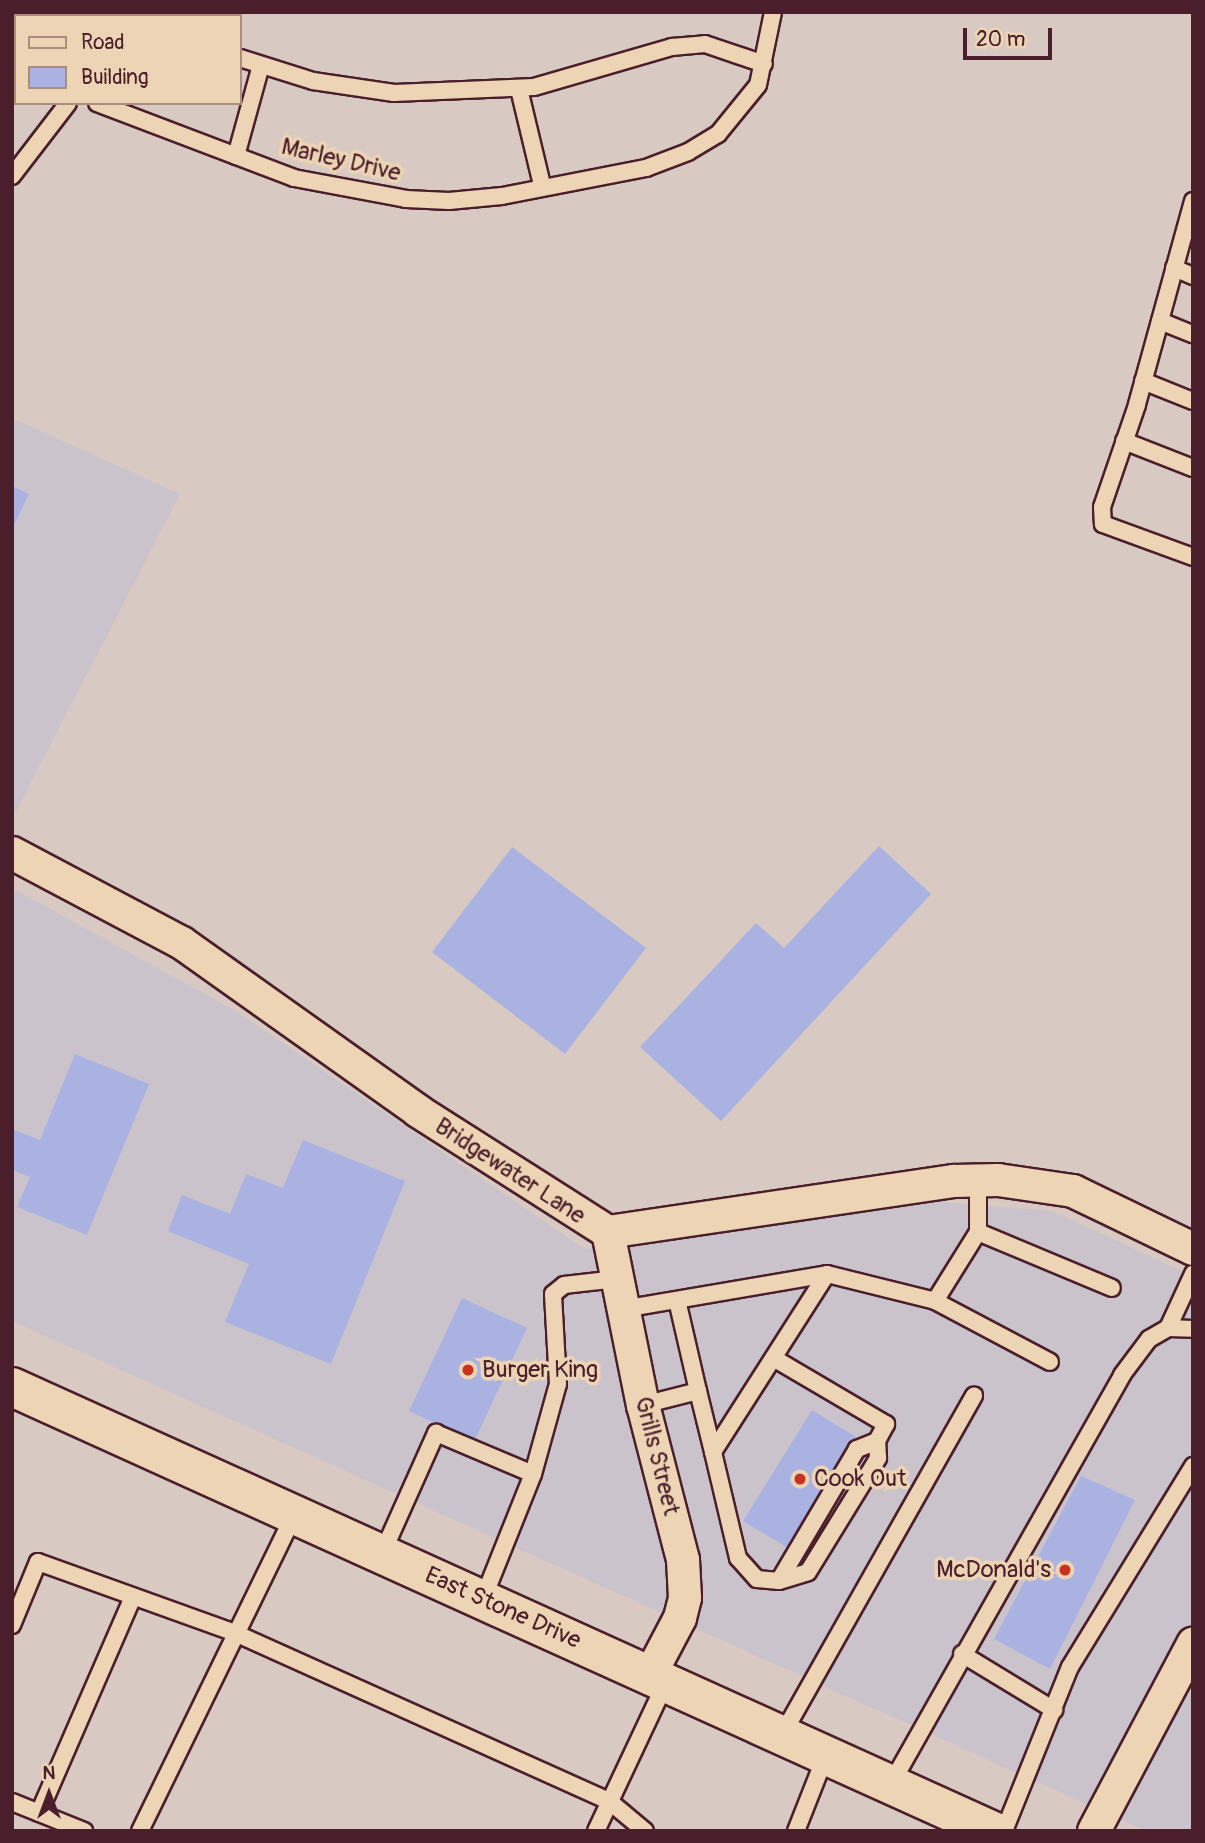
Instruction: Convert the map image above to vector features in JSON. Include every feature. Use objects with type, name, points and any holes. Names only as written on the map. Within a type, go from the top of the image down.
[{"type":"highway","name":"East Stone Drive","points":[[12,1387],[993,1831]]},
{"type":"street","name":"Bridgewater Lane","points":[[12,853],[183,943],[418,1111],[608,1232],[978,1180],[1073,1191],[1193,1249]]},
{"type":"street","name":"Grills Street","points":[[608,1232],[643,1405],[683,1560],[685,1598],[658,1678]]},
{"type":"street","points":[[1094,1831],[1193,1644]]},
{"type":"lane","name":"Marley Drive","points":[[102,105],[293,178],[406,199],[449,201],[502,196],[542,186],[594,180],[688,152],[718,134],[740,111],[758,85],[773,12]]},
{"type":"lane","points":[[242,59],[313,81],[394,93],[519,89],[576,77],[672,47],[705,44],[764,64]]},
{"type":"lane","points":[[236,156],[261,65]]},
{"type":"lane","points":[[519,89],[542,186]]},
{"type":"lane","points":[[12,176],[66,105]]},
{"type":"lane","points":[[1193,201],[1143,381],[1102,507],[1104,524],[1193,557]]},
{"type":"lane","points":[[1174,268],[1193,276]]},
{"type":"lane","points":[[1160,321],[1193,334]]},
{"type":"lane","points":[[1143,381],[1193,401]]},
{"type":"lane","points":[[1124,441],[1193,468]]},
{"type":"lane","points":[[935,1301],[978,1232],[978,1180]]},
{"type":"lane","points":[[978,1232],[1112,1289]]},
{"type":"lane","points":[[1168,1328],[1193,1273]]},
{"type":"lane","points":[[713,1452],[827,1274]]},
{"type":"lane","points":[[623,1309],[827,1274],[935,1301],[1049,1362]]},
{"type":"lane","points":[[483,1599],[533,1474],[558,1384],[553,1294],[564,1284],[617,1279]]},
{"type":"lane","points":[[677,1300],[738,1558],[757,1579],[779,1581],[808,1572],[878,1458],[877,1441],[886,1424],[775,1359]]},
{"type":"lane","points":[[891,1784],[962,1654],[1122,1375],[1149,1339],[1168,1328],[1193,1329]]},
{"type":"lane","points":[[643,1405],[698,1391]]},
{"type":"lane","points":[[782,1735],[974,1395]]},
{"type":"lane","points":[[382,1554],[436,1433],[533,1474]]},
{"type":"lane","points":[[779,1581],[857,1449],[877,1441]]},
{"type":"lane","points":[[1004,1831],[1070,1667],[1193,1466]]},
{"type":"lane","points":[[140,1831],[294,1514]]},
{"type":"lane","points":[[12,1625],[38,1562],[235,1633],[609,1801],[645,1831]]},
{"type":"lane","points":[[39,1813],[133,1597]]},
{"type":"lane","points":[[962,1654],[1054,1710]]},
{"type":"lane","points":[[596,1831],[658,1678]]},
{"type":"lane","points":[[796,1831],[826,1755]]},
{"type":"lane","points":[[12,1802],[84,1831]]},
{"type":"shaded area","points":[[12,418],[180,494],[12,819]]},
{"type":"shaded area","points":[[12,888],[234,1010],[585,1249],[942,1202],[1052,1211],[1193,1276],[1193,1831],[1146,1831],[12,1321]]},
{"type":"building","points":[[12,486],[29,494],[12,529]]},
{"type":"building","points":[[879,846],[931,894],[721,1121],[640,1047],[756,923],[784,948]]},
{"type":"building","points":[[512,847],[646,948],[565,1054],[432,952]]},
{"type":"building","points":[[75,1054],[149,1084],[87,1235],[17,1207],[30,1177],[12,1170],[14,1130],[40,1140]]},
{"type":"building","points":[[303,1140],[405,1181],[331,1364],[225,1322],[249,1264],[168,1231],[182,1195],[230,1214],[246,1174],[283,1188]]},
{"type":"building","name":"Burger King","points":[[462,1298],[527,1328],[474,1442],[409,1411]]},
{"type":"building","name":"Cook Out","points":[[812,1410],[856,1437],[788,1548],[743,1521]]},
{"type":"building","name":"McDonald's","points":[[1081,1476],[1135,1500],[1050,1669],[994,1639]]},
{"type":"place","name":"Burger King","points":[[468,1370]]},
{"type":"place","name":"Cook Out","points":[[800,1479]]},
{"type":"place","name":"McDonald's","points":[[1065,1570]]}]
